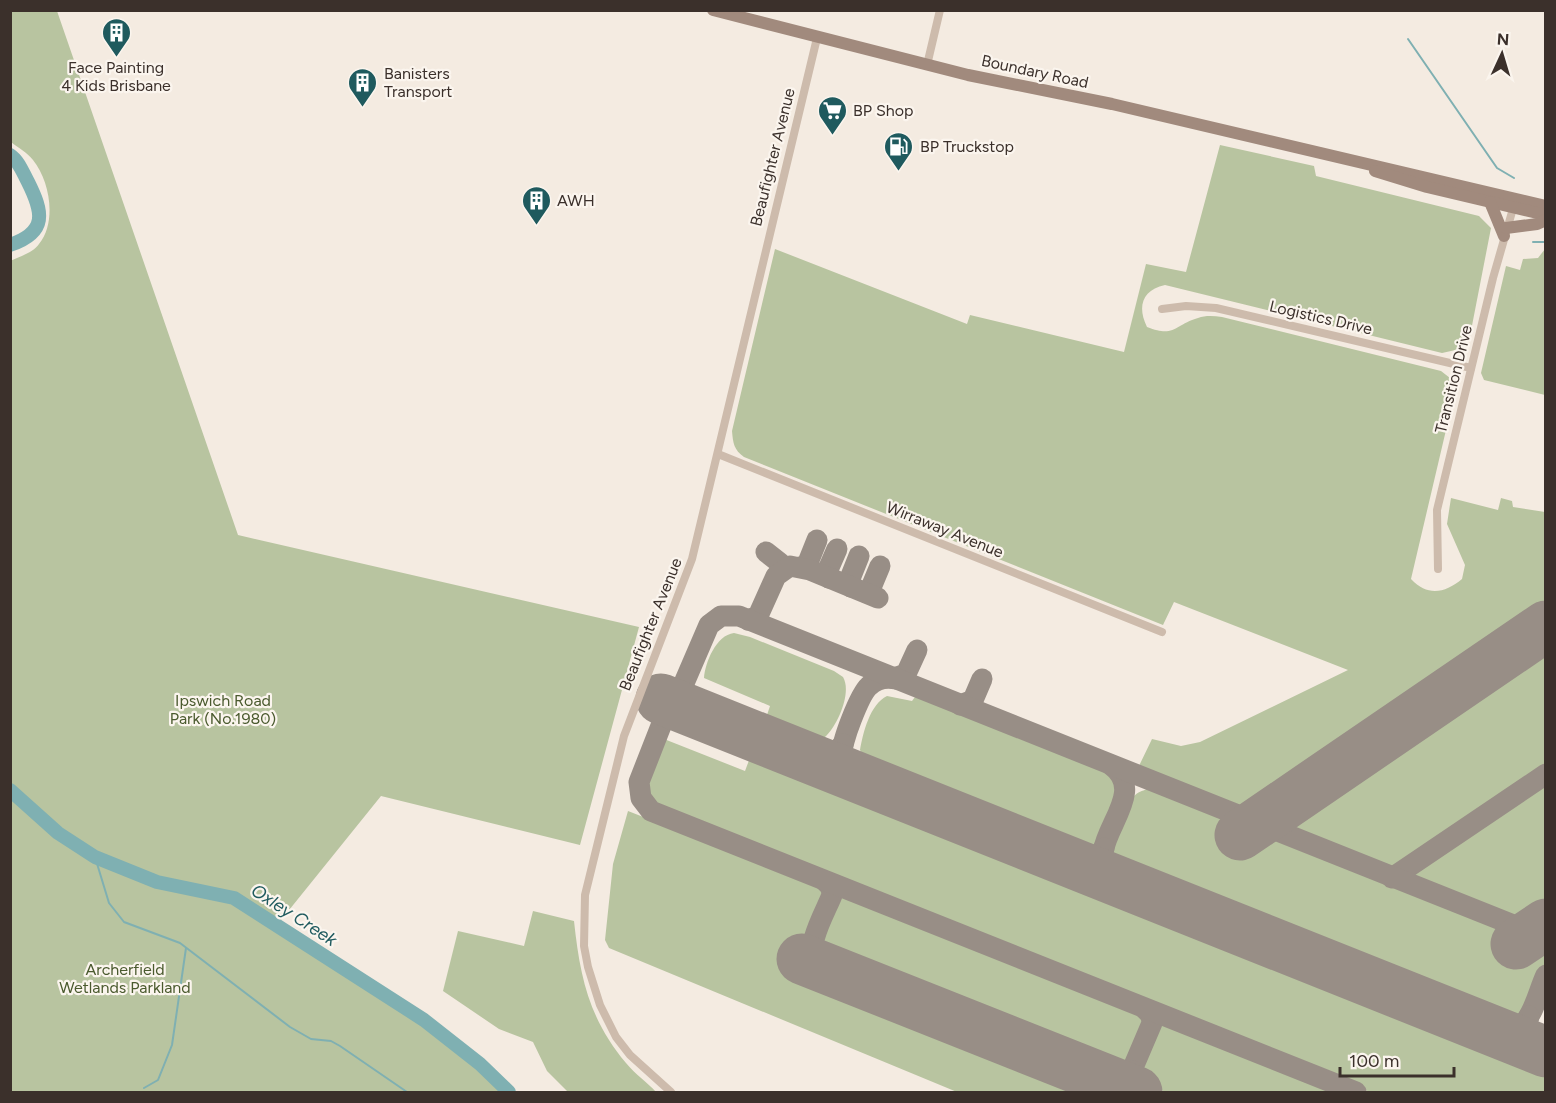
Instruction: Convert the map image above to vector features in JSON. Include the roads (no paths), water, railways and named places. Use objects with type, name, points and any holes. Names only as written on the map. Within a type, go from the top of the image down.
[{"type":"main road","name":"Boundary Road","points":[[713,10],[927,65],[1112,104],[1352,162],[1395,168],[1515,203],[1545,217]]},
{"type":"main road","name":"Boundary Road","points":[[1352,162],[1403,180],[1490,202],[1545,206]]},
{"type":"main road","points":[[1490,202],[1505,232],[1537,224],[1545,217]]},
{"type":"street","points":[[927,65],[940,10]]},
{"type":"street","name":"Beaufighter Avenue","points":[[671,1092],[630,1055],[616,1037],[600,1005],[584,946],[585,895],[624,736],[640,688],[686,581],[817,38]]},
{"type":"street","name":"Transition Drive","points":[[1438,569],[1437,510],[1505,232],[1515,203]]},
{"type":"street","name":"Logistics Drive","points":[[1162,309],[1186,306],[1216,308],[1471,368]]},
{"type":"street","name":"Wirraway Avenue","points":[[718,454],[1162,632]]},
{"type":"waterway","points":[[1408,39],[1497,168],[1514,178]]},
{"type":"waterway","name":"Oxley Creek","points":[[10,155],[22,171],[39,212],[39,220],[31,234],[10,245]]},
{"type":"waterway","points":[[1533,242],[1546,242]]},
{"type":"waterway","name":"Oxley Creek","points":[[10,790],[58,833],[95,857],[157,882],[234,898],[424,1020],[480,1064],[509,1092]]},
{"type":"waterway","points":[[95,857],[109,903],[124,922],[180,943],[290,1027],[311,1039],[331,1041],[407,1092]]},
{"type":"waterway","points":[[144,1088],[158,1080],[172,1045],[186,948]]},
{"type":"place","name":"Face Painting 4 Kids Brisbane","points":[[116,58]]},
{"type":"place","name":"Banisters Transport","points":[[363,108]]},
{"type":"place","name":"BP Shop","points":[[832,136]]},
{"type":"place","name":"BP Truckstop","points":[[899,172]]},
{"type":"place","name":"AWH","points":[[536,226]]},
{"type":"park label","name":"Ipswich Road Park (No.1980)","points":[[223,709]]},
{"type":"park label","name":"Archerfield Wetlands Parkland","points":[[125,978]]}]
